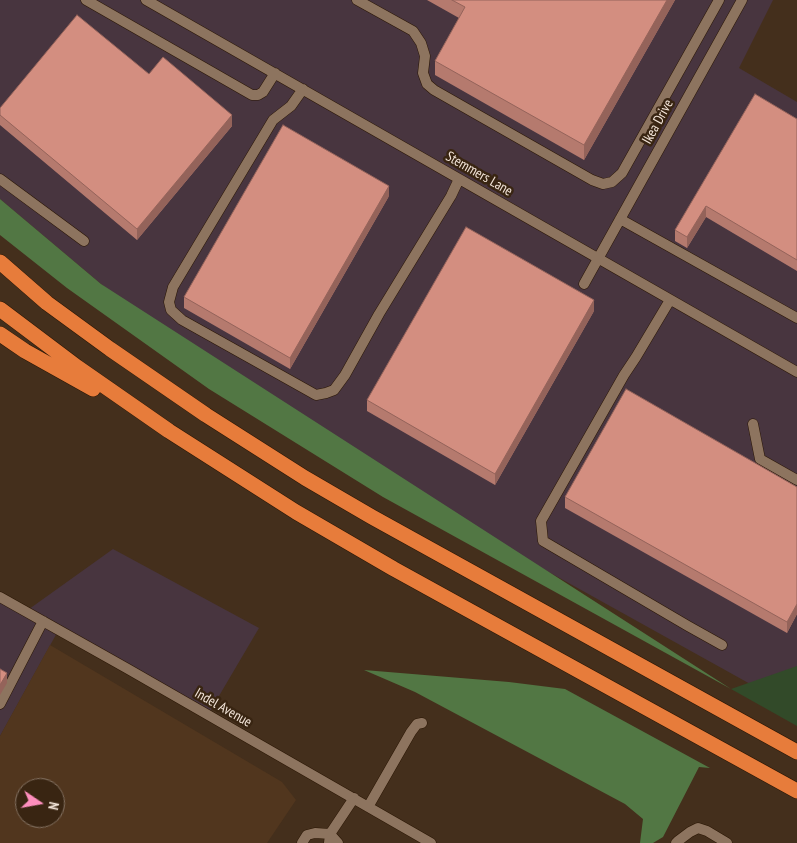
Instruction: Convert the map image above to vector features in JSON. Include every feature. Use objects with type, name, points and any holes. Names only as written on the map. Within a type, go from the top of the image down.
[{"type":"highway","points":[[0,262],[47,303],[110,349],[206,415],[288,467],[389,527],[797,752]]},
{"type":"highway","points":[[0,310],[168,431],[264,492],[377,560],[797,791]]},
{"type":"highway","points":[[0,334],[25,351],[168,431]]},
{"type":"street","points":[[86,0],[252,95],[258,95],[263,92],[274,73]]},
{"type":"street","name":"Stemmers Lane","points":[[146,0],[797,372]]},
{"type":"street","points":[[358,0],[413,31],[421,43],[425,56],[423,73],[427,84],[434,90],[592,180],[603,184],[612,182],[622,173],[719,0]]},
{"type":"street","name":"Ikea Drive","points":[[584,284],[742,0]]},
{"type":"street","points":[[303,89],[291,106],[273,120],[173,287],[169,302],[171,310],[182,320],[316,395],[334,390],[345,375],[379,314],[460,179]]},
{"type":"street","points":[[0,179],[84,241]]},
{"type":"street","points":[[620,219],[797,318]]},
{"type":"street","points":[[670,300],[541,521],[543,541],[722,645]]},
{"type":"street","points":[[753,424],[760,458],[797,480]]},
{"type":"street","name":"Indel Avenue","points":[[0,597],[431,843]]},
{"type":"street","points":[[0,704],[44,621]]},
{"type":"street","points":[[368,807],[411,732],[417,724],[422,723]]},
{"type":"street","points":[[329,839],[354,798]]},
{"type":"street","points":[[676,843],[698,828],[727,843]]},
{"type":"street","points":[[302,843],[307,835],[315,832],[338,843]]},
{"type":"shaded area","points":[[0,0],[773,0],[739,68],[797,102],[797,710],[279,422],[101,284],[0,199]]},
{"type":"shaded area","points":[[113,549],[259,628],[206,718],[58,631],[0,736],[0,597],[25,612]]},
{"type":"shaded area","points":[[50,645],[282,782],[296,800],[267,843],[0,843],[0,736]]},
{"type":"green space","points":[[0,199],[101,284],[731,689],[383,497],[209,389],[67,288],[0,235]]},
{"type":"green space","points":[[797,666],[797,726],[731,689]]},
{"type":"green space","points":[[364,670],[509,682],[565,689],[710,768],[699,767],[663,837],[653,843],[640,843],[643,819],[625,804],[415,692]]},
{"type":"building","points":[[452,0],[667,0],[584,145],[435,61],[465,7]]},
{"type":"building","points":[[77,15],[149,74],[163,57],[232,115],[137,229],[0,115],[0,108]]},
{"type":"building","points":[[755,94],[797,119],[797,260],[706,206],[687,237],[675,230]]},
{"type":"building","points":[[283,125],[389,186],[290,358],[184,297]]},
{"type":"building","points":[[466,227],[594,300],[495,474],[367,400]]},
{"type":"building","points":[[626,389],[797,487],[797,604],[787,622],[565,497]]},
{"type":"building","points":[[0,669],[7,673],[0,685]]}]
